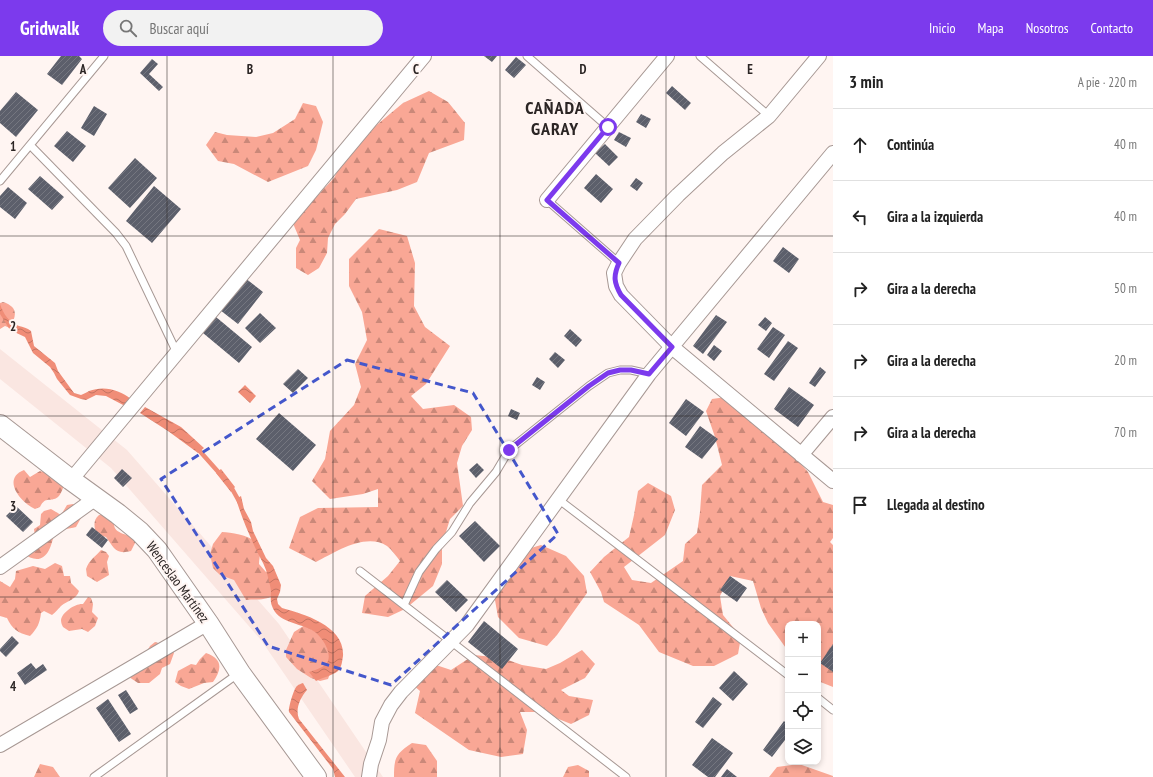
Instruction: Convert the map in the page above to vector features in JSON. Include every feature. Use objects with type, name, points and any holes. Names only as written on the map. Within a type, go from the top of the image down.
[{"type":"main road","name":"Wenceslao Martínez","points":[[0,424],[134,527],[157,550],[208,623],[240,673],[316,777]]},
{"type":"street","points":[[71,480],[424,56]]},
{"type":"street","points":[[547,200],[667,56]]},
{"type":"street","points":[[819,56],[769,116],[723,153],[678,195],[635,239],[614,273],[616,286],[621,295],[672,347],[833,481]]},
{"type":"street","points":[[370,777],[371,764],[379,740],[382,722],[391,705],[401,692],[467,625],[649,374],[833,153]]},
{"type":"street","points":[[801,455],[833,418]]},
{"type":"street","points":[[0,567],[96,498]]},
{"type":"street","points":[[0,745],[208,623]]},
{"type":"lane","points":[[0,181],[104,56]]},
{"type":"lane","points":[[527,56],[608,127]]},
{"type":"lane","points":[[700,56],[769,116]]},
{"type":"lane","points":[[30,145],[116,233],[126,246],[177,353]]},
{"type":"lane","points":[[547,200],[619,263]]},
{"type":"lane","points":[[404,606],[420,572],[436,549],[452,532],[470,503],[496,472],[509,450],[589,386],[608,373],[620,370],[631,370],[649,374]]},
{"type":"lane","points":[[558,499],[785,673]]},
{"type":"lane","points":[[360,571],[626,777]]},
{"type":"lane","points":[[94,777],[240,673]]},
{"type":"lane","points":[[821,700],[833,710]]},
{"type":"highlighted area","points":[[347,360],[473,393],[558,534],[391,685],[268,646],[161,479]]},
{"type":"shaded area","points":[[0,349],[127,450],[279,624],[383,777],[355,777],[261,640],[111,468],[0,379]]},
{"type":"green space","points":[[429,91],[448,102],[465,123],[464,140],[429,153],[417,182],[397,190],[356,199],[345,214],[335,224],[328,238],[327,253],[319,268],[308,275],[296,268],[296,248],[300,240],[292,221],[302,207],[318,195],[334,178],[349,148],[403,103]]},
{"type":"green space","points":[[303,103],[316,106],[323,122],[316,150],[308,166],[268,182],[234,164],[218,161],[206,145],[215,132],[227,135],[256,137],[273,133],[295,119]]},
{"type":"green space","points":[[379,229],[407,236],[415,263],[414,306],[425,327],[450,346],[426,384],[411,396],[423,409],[454,405],[471,417],[472,430],[462,446],[457,463],[463,506],[450,519],[442,545],[442,564],[433,586],[405,609],[388,617],[362,613],[365,596],[388,576],[400,561],[387,546],[379,542],[360,542],[341,549],[316,562],[289,548],[300,517],[318,508],[378,507],[378,489],[363,494],[330,499],[312,481],[325,459],[330,431],[354,405],[361,387],[355,364],[367,340],[362,312],[349,286],[349,259]]},
{"type":"green space","points":[[3,302],[14,309],[15,315],[10,328],[5,326],[0,329],[0,303]]},
{"type":"green space","points":[[726,397],[786,448],[808,472],[823,502],[833,505],[833,538],[830,542],[833,545],[833,687],[821,682],[821,621],[785,621],[785,647],[768,623],[761,608],[753,581],[730,576],[720,596],[723,615],[741,637],[738,654],[714,666],[693,666],[659,652],[639,625],[604,602],[601,592],[590,572],[604,557],[629,537],[638,491],[648,483],[671,496],[675,510],[665,535],[624,567],[632,580],[651,583],[683,561],[685,544],[697,533],[702,485],[722,465],[715,437],[706,411],[712,399]]},
{"type":"green space","points":[[46,468],[65,482],[58,497],[44,501],[40,507],[35,509],[24,502],[19,496],[14,485],[14,479],[17,474],[24,470],[30,477],[40,471],[43,472]]},
{"type":"green space","points":[[73,504],[77,507],[76,516],[81,518],[76,527],[62,530],[57,533],[53,538],[47,554],[44,557],[34,559],[23,553],[35,537],[34,529],[40,525],[41,514],[44,511],[51,509],[61,515],[67,505]]},
{"type":"green space","points":[[99,515],[103,515],[114,524],[115,528],[119,532],[133,538],[136,541],[131,551],[122,552],[116,550],[106,537],[96,533],[94,523]]},
{"type":"green space","points":[[222,532],[249,537],[254,540],[260,548],[259,564],[266,572],[276,576],[274,595],[264,599],[246,600],[234,580],[220,575],[213,568],[210,554],[213,544]]},
{"type":"green space","points":[[541,545],[566,556],[584,576],[587,593],[557,635],[547,646],[519,638],[498,617],[493,589],[518,552]]},
{"type":"green space","points":[[101,550],[106,552],[109,556],[107,562],[109,575],[97,582],[87,576],[86,569],[90,561]]},
{"type":"green space","points":[[55,563],[62,566],[64,576],[70,576],[71,583],[79,591],[78,594],[61,606],[52,615],[44,611],[41,613],[38,626],[30,636],[19,632],[13,628],[7,618],[0,616],[0,581],[10,587],[15,579],[16,571],[33,566],[45,569]]},
{"type":"green space","points":[[88,597],[91,598],[93,604],[92,612],[98,618],[95,626],[88,632],[82,629],[69,631],[63,627],[61,620],[64,614],[73,607],[83,604]]},
{"type":"green space","points":[[305,625],[318,627],[336,658],[328,679],[320,681],[311,678],[297,669],[286,657],[286,650],[294,632]]},
{"type":"green space","points":[[155,642],[171,647],[174,653],[170,664],[162,668],[160,674],[149,683],[138,683],[126,675]]},
{"type":"green space","points":[[582,650],[595,664],[585,678],[561,690],[569,696],[593,700],[589,715],[571,724],[541,712],[520,712],[527,730],[523,754],[501,757],[469,750],[415,713],[420,691],[407,680],[423,666],[439,666],[451,670],[474,655],[502,658],[522,665],[546,669],[560,663]]},
{"type":"green space","points":[[206,653],[216,658],[219,665],[218,673],[213,682],[204,683],[189,689],[175,682],[178,671],[191,664],[196,665]]},
{"type":"green space","points":[[412,743],[426,745],[437,761],[437,777],[394,777],[395,760],[402,750]]},
{"type":"green space","points":[[40,764],[53,767],[60,777],[34,777]]},
{"type":"green space","points":[[578,765],[589,771],[589,777],[563,777],[568,767]]},
{"type":"green space","points":[[802,765],[833,777],[769,777],[777,767]]},
{"type":"water","points":[[0,304],[9,320],[15,325],[31,331],[34,346],[55,363],[58,371],[74,393],[81,395],[100,388],[112,389],[131,399],[125,406],[106,396],[96,395],[86,400],[70,395],[57,379],[50,367],[33,353],[25,337],[10,330],[0,314]]},
{"type":"water","points":[[245,385],[256,396],[250,403],[238,392]]},
{"type":"water","points":[[145,407],[181,427],[204,448],[198,453],[140,413]]},
{"type":"water","points":[[221,469],[235,487],[231,492],[216,473]]},
{"type":"water","points":[[241,496],[244,509],[251,522],[253,531],[266,558],[273,566],[281,585],[277,599],[278,604],[282,608],[322,623],[337,637],[342,646],[342,664],[338,671],[333,674],[316,681],[309,672],[326,664],[329,655],[325,644],[314,631],[278,616],[272,606],[270,583],[266,570],[249,534],[236,499]]},
{"type":"water","points":[[303,683],[307,690],[302,696],[299,704],[299,719],[345,777],[335,777],[333,769],[289,712],[294,690],[298,685]]},
{"type":"building","points":[[61,56],[79,56],[82,59],[62,85],[47,74]]},
{"type":"building","points":[[484,56],[497,56],[492,62]]},
{"type":"building","points":[[516,57],[526,65],[514,78],[505,70]]},
{"type":"building","points":[[152,59],[158,64],[149,74],[163,87],[159,91],[140,73]]},
{"type":"building","points":[[672,86],[691,103],[685,110],[666,93]]},
{"type":"building","points":[[16,92],[38,110],[16,137],[0,123],[0,111]]},
{"type":"building","points":[[94,106],[107,114],[94,136],[81,128]]},
{"type":"building","points":[[641,114],[651,119],[646,128],[636,122]]},
{"type":"building","points":[[67,131],[86,146],[73,162],[54,146]]},
{"type":"building","points":[[619,132],[631,138],[626,147],[614,140]]},
{"type":"building","points":[[605,144],[618,157],[609,166],[595,153]]},
{"type":"building","points":[[135,158],[157,178],[130,208],[108,188]]},
{"type":"building","points":[[596,174],[613,189],[601,203],[584,188]]},
{"type":"building","points":[[40,176],[64,197],[52,210],[28,189]]},
{"type":"building","points":[[636,178],[643,183],[637,191],[630,186]]},
{"type":"building","points":[[154,186],[181,209],[152,243],[126,221]]},
{"type":"building","points":[[8,187],[27,203],[15,219],[0,207],[0,196]]},
{"type":"building","points":[[783,247],[799,259],[789,273],[773,261]]},
{"type":"building","points":[[245,278],[263,292],[238,324],[220,310]]},
{"type":"building","points":[[260,313],[276,328],[260,343],[245,328]]},
{"type":"building","points":[[716,315],[727,322],[703,354],[693,346]]},
{"type":"building","points":[[216,317],[252,347],[239,363],[203,333]]},
{"type":"building","points":[[765,317],[772,323],[766,331],[758,325]]},
{"type":"building","points":[[773,327],[785,335],[769,358],[757,349]]},
{"type":"building","points":[[570,329],[582,340],[576,347],[564,336]]},
{"type":"building","points":[[788,341],[798,348],[774,381],[764,374]]},
{"type":"building","points":[[714,345],[722,351],[714,361],[707,355]]},
{"type":"building","points":[[555,352],[565,360],[558,368],[549,359]]},
{"type":"building","points":[[820,367],[826,372],[815,387],[809,383]]},
{"type":"building","points":[[298,369],[308,378],[293,393],[283,384]]},
{"type":"building","points":[[537,377],[545,382],[540,390],[532,385]]},
{"type":"building","points":[[789,387],[814,405],[798,427],[774,409]]},
{"type":"building","points":[[686,399],[704,412],[686,436],[669,423]]},
{"type":"building","points":[[511,409],[520,413],[517,420],[508,416]]},
{"type":"building","points":[[279,413],[316,445],[293,471],[256,439]]},
{"type":"building","points":[[700,426],[718,439],[702,459],[685,447]]},
{"type":"building","points":[[477,463],[484,470],[476,478],[469,470]]},
{"type":"building","points":[[122,469],[132,478],[123,487],[114,478]]},
{"type":"building","points":[[16,506],[33,522],[23,532],[6,516]]},
{"type":"building","points":[[475,521],[500,546],[484,562],[459,536]]},
{"type":"building","points":[[92,527],[108,540],[102,548],[86,535]]},
{"type":"building","points":[[730,576],[747,588],[737,602],[720,590]]},
{"type":"building","points":[[447,580],[468,600],[456,612],[435,592]]},
{"type":"building","points":[[484,621],[518,649],[502,669],[468,642]]},
{"type":"building","points":[[12,636],[19,643],[6,657],[0,649]]},
{"type":"building","points":[[833,644],[833,672],[821,664]]},
{"type":"building","points":[[31,663],[36,669],[43,664],[47,670],[25,685],[17,673]]},
{"type":"building","points":[[734,671],[748,684],[733,701],[719,688]]},
{"type":"building","points":[[126,690],[138,709],[130,714],[118,695]]},
{"type":"building","points":[[713,697],[722,704],[703,728],[695,722]]},
{"type":"building","points":[[108,699],[131,734],[119,742],[96,708]]},
{"type":"building","points":[[784,721],[785,740],[772,757],[763,750]]},
{"type":"building","points":[[712,738],[733,753],[715,777],[708,777],[692,765]]},
{"type":"building","points":[[727,769],[737,777],[721,777]]},
{"type":"waterway","points":[[197,448],[221,475]]},
{"type":"waterway","points":[[230,485],[240,503]]},
{"type":"district","name":"CAÑADA GARAY","points":[[555,117]]},
{"type":"route","points":[[509,450],[589,386],[608,373],[620,370],[631,370],[649,374],[672,347],[621,295],[616,286],[614,273],[619,263],[547,200],[608,127]]}]
